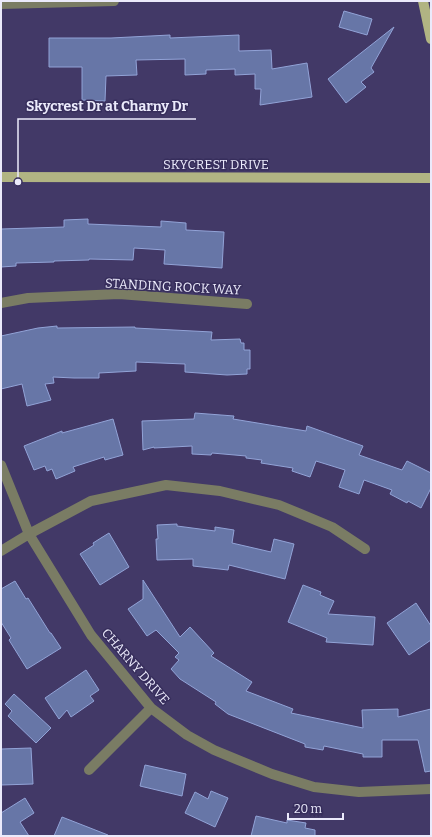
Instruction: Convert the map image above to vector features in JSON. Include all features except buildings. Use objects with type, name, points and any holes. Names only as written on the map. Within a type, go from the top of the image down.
[{"type":"main road","points":[[423,1],[431,39]]},
{"type":"main road","name":"SKYCREST DRIVE","points":[[1,177],[431,178]]},
{"type":"street","points":[[1,4],[114,1]]},
{"type":"street","name":"STANDING ROCK WAY","points":[[1,303],[28,298],[119,294],[247,304]]},
{"type":"street","name":"CHARNY DRIVE","points":[[1,465],[29,534],[91,635],[151,708],[187,735],[214,750],[272,774],[300,783],[314,787],[359,792],[431,789]]},
{"type":"street","points":[[1,551],[91,500],[166,485],[220,491],[279,505],[332,527],[365,549]]},
{"type":"street","points":[[89,770],[151,708]]},
{"type":"place","name":"Skycrest Dr at Charny Dr","points":[[18,182]]}]
